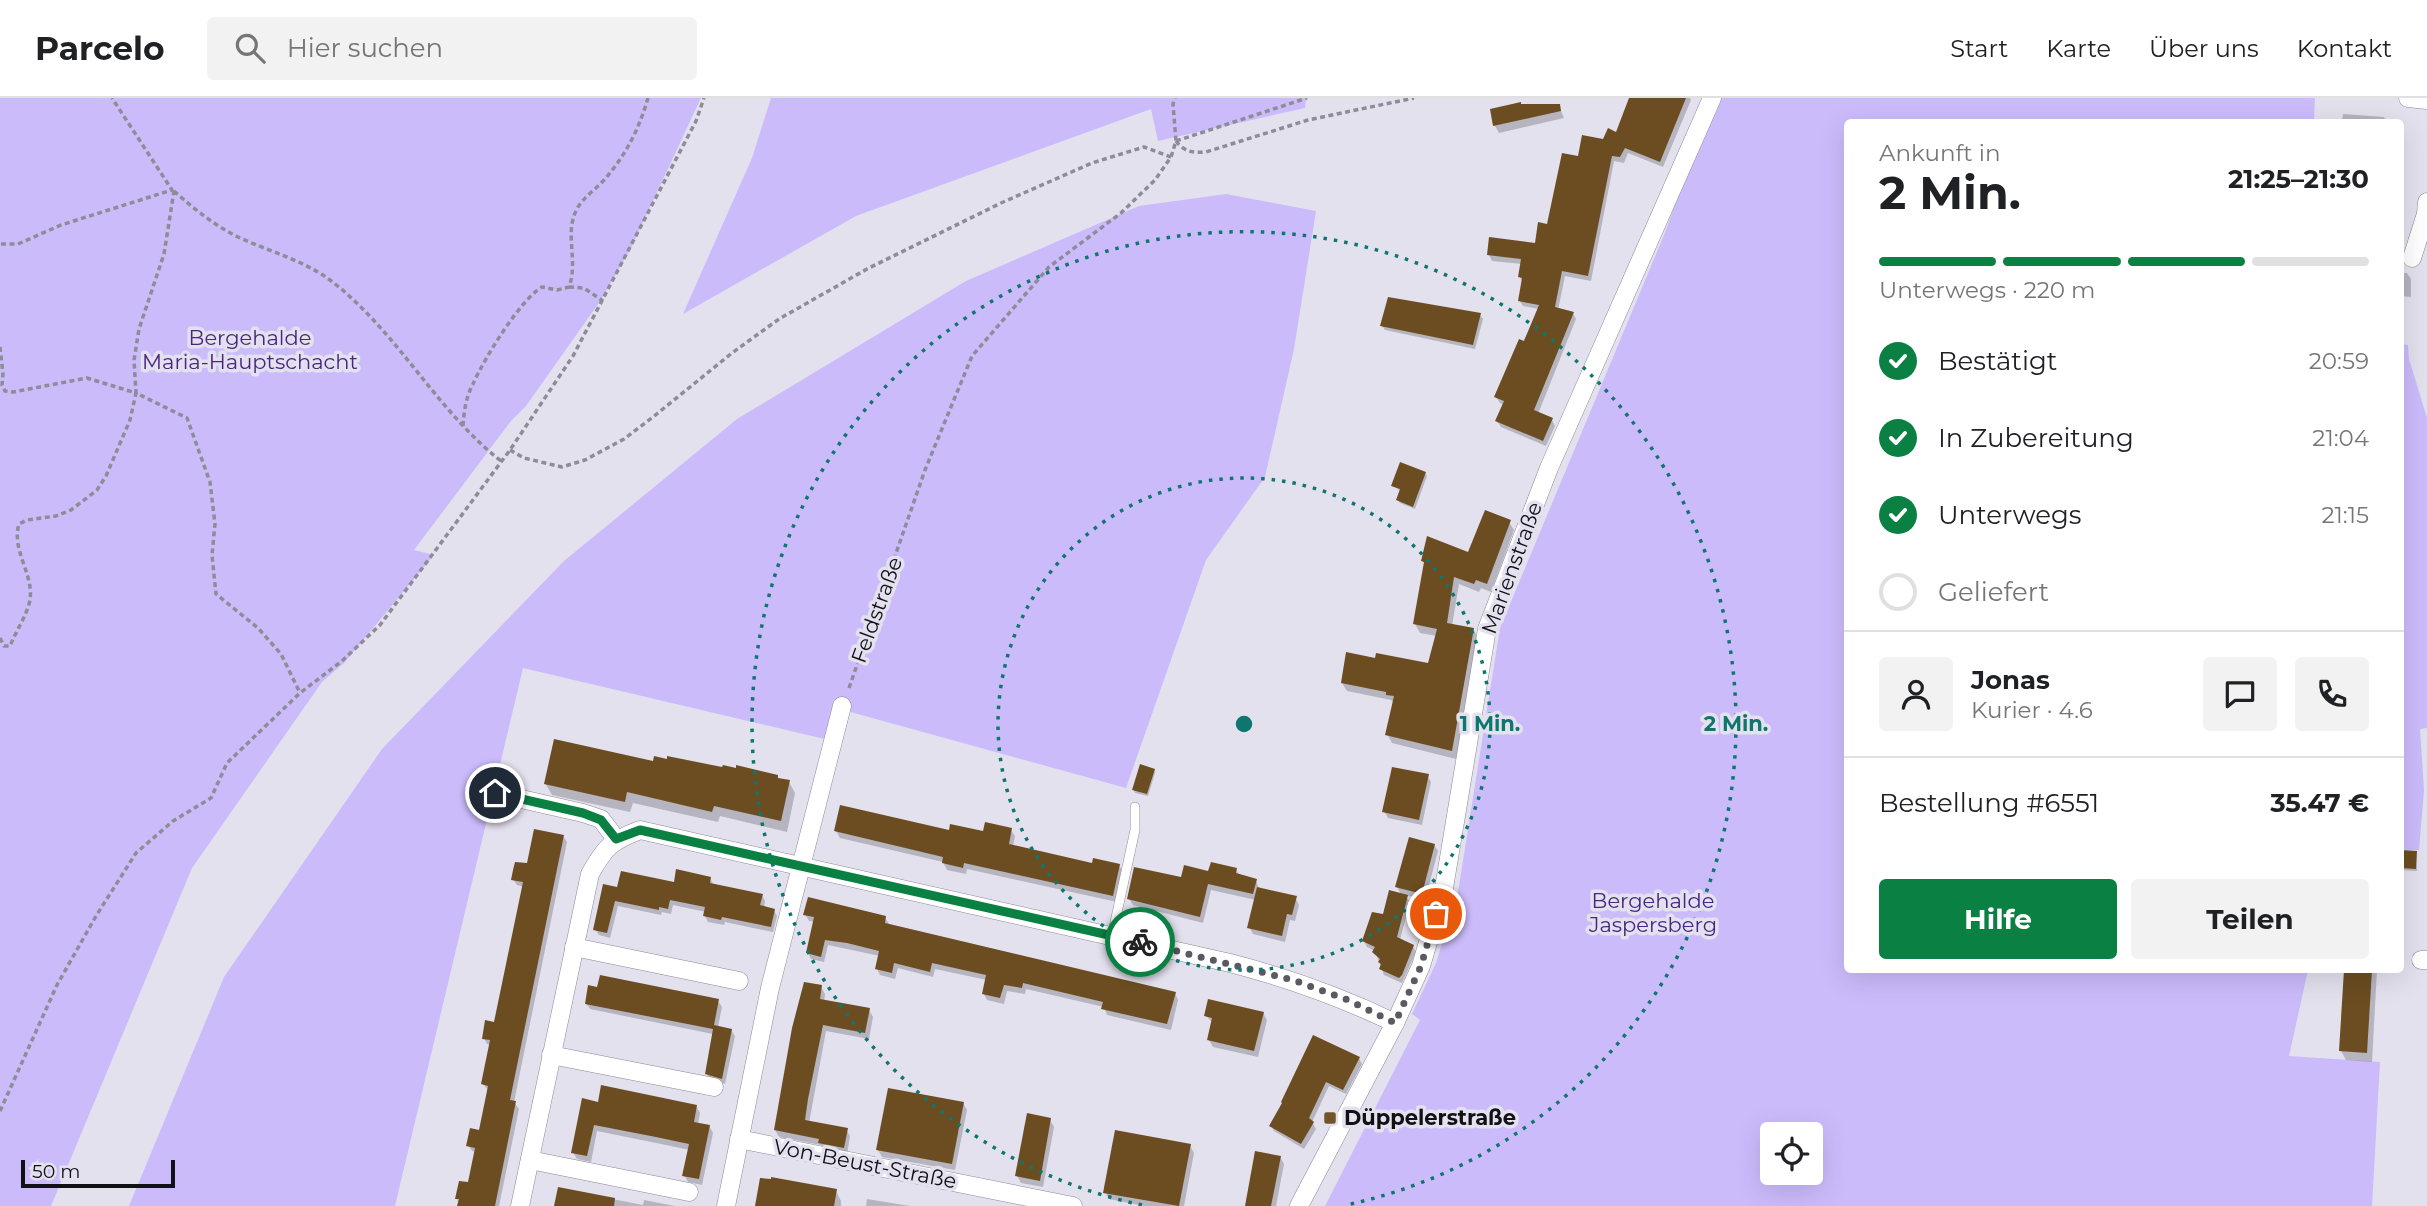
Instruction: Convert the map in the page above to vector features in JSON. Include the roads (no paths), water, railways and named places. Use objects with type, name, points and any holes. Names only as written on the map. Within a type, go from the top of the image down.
[{"type":"street","name":"Marienstraße","points":[[1299,1206],[1395,1023],[1421,966],[1444,888],[1487,629],[1549,468],[1712,98]]},
{"type":"street","points":[[2408,98],[2427,100]]},
{"type":"street","points":[[2412,258],[2426,215],[2427,202]]},
{"type":"street","points":[[726,1206],[770,988],[842,706]]},
{"type":"street","points":[[495,793],[583,813],[601,820],[616,839]]},
{"type":"street","points":[[520,1206],[590,874],[604,850],[616,839],[640,830],[1112,936],[1293,980],[1348,1000],[1395,1023]]},
{"type":"street","points":[[574,947],[739,981]]},
{"type":"street","points":[[551,1055],[713,1087]]},
{"type":"street","name":"Von-Beust-Straße","points":[[739,1139],[1073,1206]]},
{"type":"street","points":[[530,1160],[689,1192]]},
{"type":"lane","points":[[1112,936],[1135,830],[1135,807]]},
{"type":"place","name":"Düppelerstraße","points":[[1330,1118]]},
{"type":"park label","name":"Bergehalde Maria-Hauptschacht","points":[[250,350]]},
{"type":"park label","name":"Bergehalde Jaspersberg","points":[[1653,913]]}]
